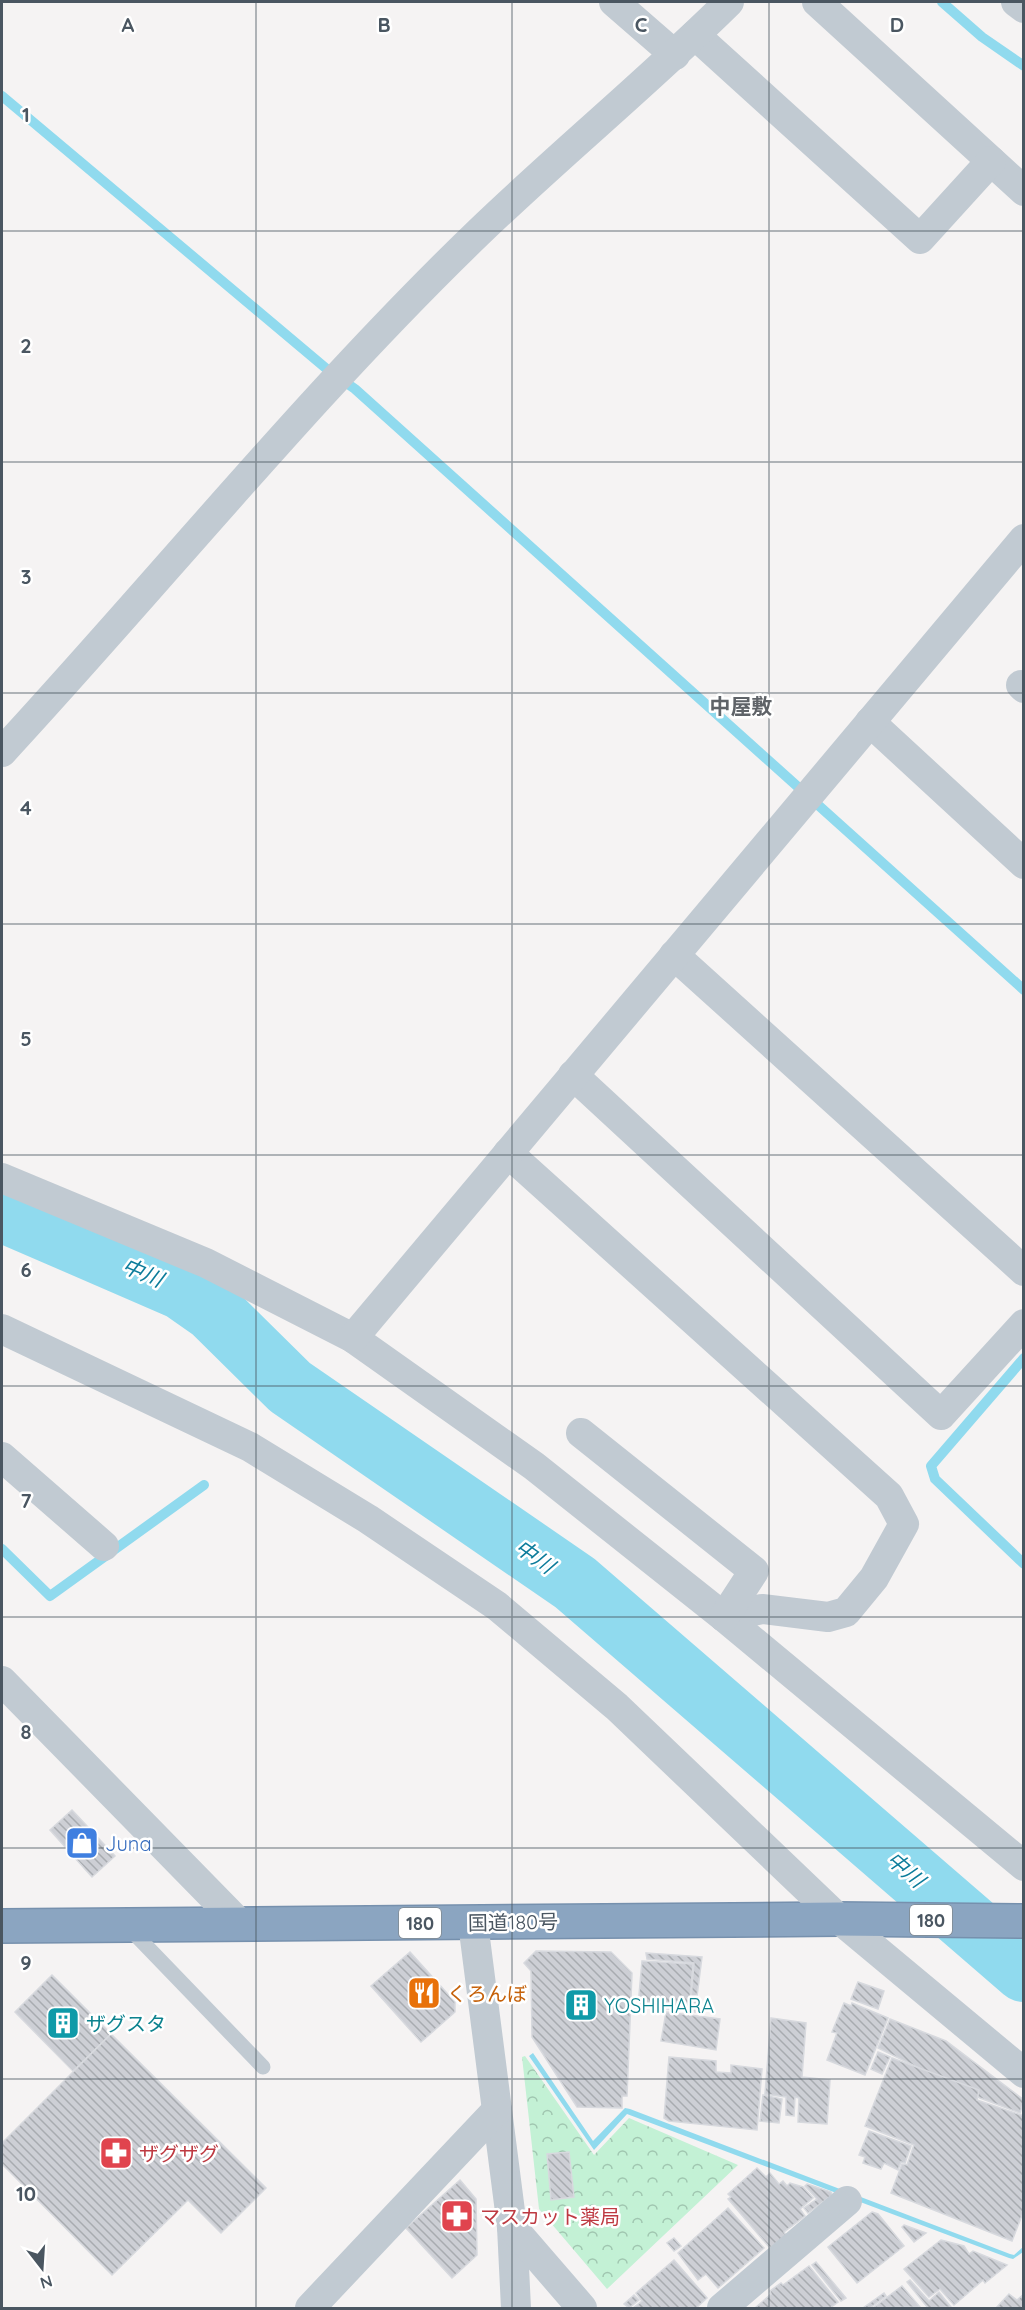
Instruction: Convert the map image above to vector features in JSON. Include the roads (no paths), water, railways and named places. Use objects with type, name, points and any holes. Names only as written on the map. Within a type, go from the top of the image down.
[{"type":"highway","name":"国道180号","points":[[2,1926],[838,1919],[1023,1921]]},
{"type":"street","points":[[614,2],[685,45],[920,239],[991,161]]},
{"type":"street","points":[[2,752],[337,378],[478,233],[685,45],[729,2]]},
{"type":"street","points":[[817,2],[1023,191]]},
{"type":"street","points":[[1016,2],[1023,8]]},
{"type":"street","points":[[353,1338],[1023,539]]},
{"type":"street","points":[[870,722],[1023,864]]},
{"type":"street","points":[[674,955],[1023,1271]]},
{"type":"street","points":[[573,1075],[941,1415],[1023,1324]]},
{"type":"street","points":[[508,1153],[889,1496],[904,1524],[874,1578],[846,1612],[828,1617],[762,1609],[724,1617]]},
{"type":"street","points":[[2,1178],[206,1263],[353,1338],[534,1466],[724,1617],[1023,1866]]},
{"type":"street","points":[[2,1329],[250,1447],[368,1519],[496,1606],[616,1707],[838,1919],[1023,2073]]},
{"type":"street","points":[[2,1343],[51,1352]]},
{"type":"street","points":[[581,1433],[754,1571],[724,1617]]},
{"type":"street","points":[[2,1457],[104,1546]]},
{"type":"street","points":[[2,1681],[241,1925]]},
{"type":"street","points":[[473,1923],[512,2227],[516,2308]]},
{"type":"street","points":[[310,2308],[496,2110]]},
{"type":"street","points":[[722,2308],[847,2201]]},
{"type":"street","points":[[512,2227],[582,2308]]},
{"type":"lane","points":[[126,1925],[263,2067]]},
{"type":"water","points":[[533,2053],[593,2141],[625,2108],[630,2109],[1010,2254],[1014,2255],[1023,2247],[1023,2252],[1013,2259],[1009,2258],[627,2114],[594,2150],[529,2056]]},
{"type":"waterway","points":[[942,2],[982,37],[1024,66]]},
{"type":"waterway","points":[[2,96],[328,370],[355,389],[1024,990]]},
{"type":"waterway","name":"中川","points":[[2,1211],[182,1289],[212,1310],[290,1387],[575,1583],[1024,1971]]},
{"type":"waterway","points":[[1024,1358],[931,1466],[935,1479],[1024,1564]]},
{"type":"waterway","points":[[2,1549],[50,1596],[204,1485]]},
{"type":"place","name":"Juna","points":[[82,1843]]},
{"type":"place","name":"くろんぼ","points":[[424,1993]]},
{"type":"place","name":"YOSHIHARA","points":[[581,2005]]},
{"type":"place","name":"ザグスタ","points":[[63,2023]]},
{"type":"place","name":"ザグザグ","points":[[116,2153]]},
{"type":"place","name":"マスカット薬局","points":[[457,2216]]},
{"type":"district","name":"中屋敷","points":[[741,706]]}]
